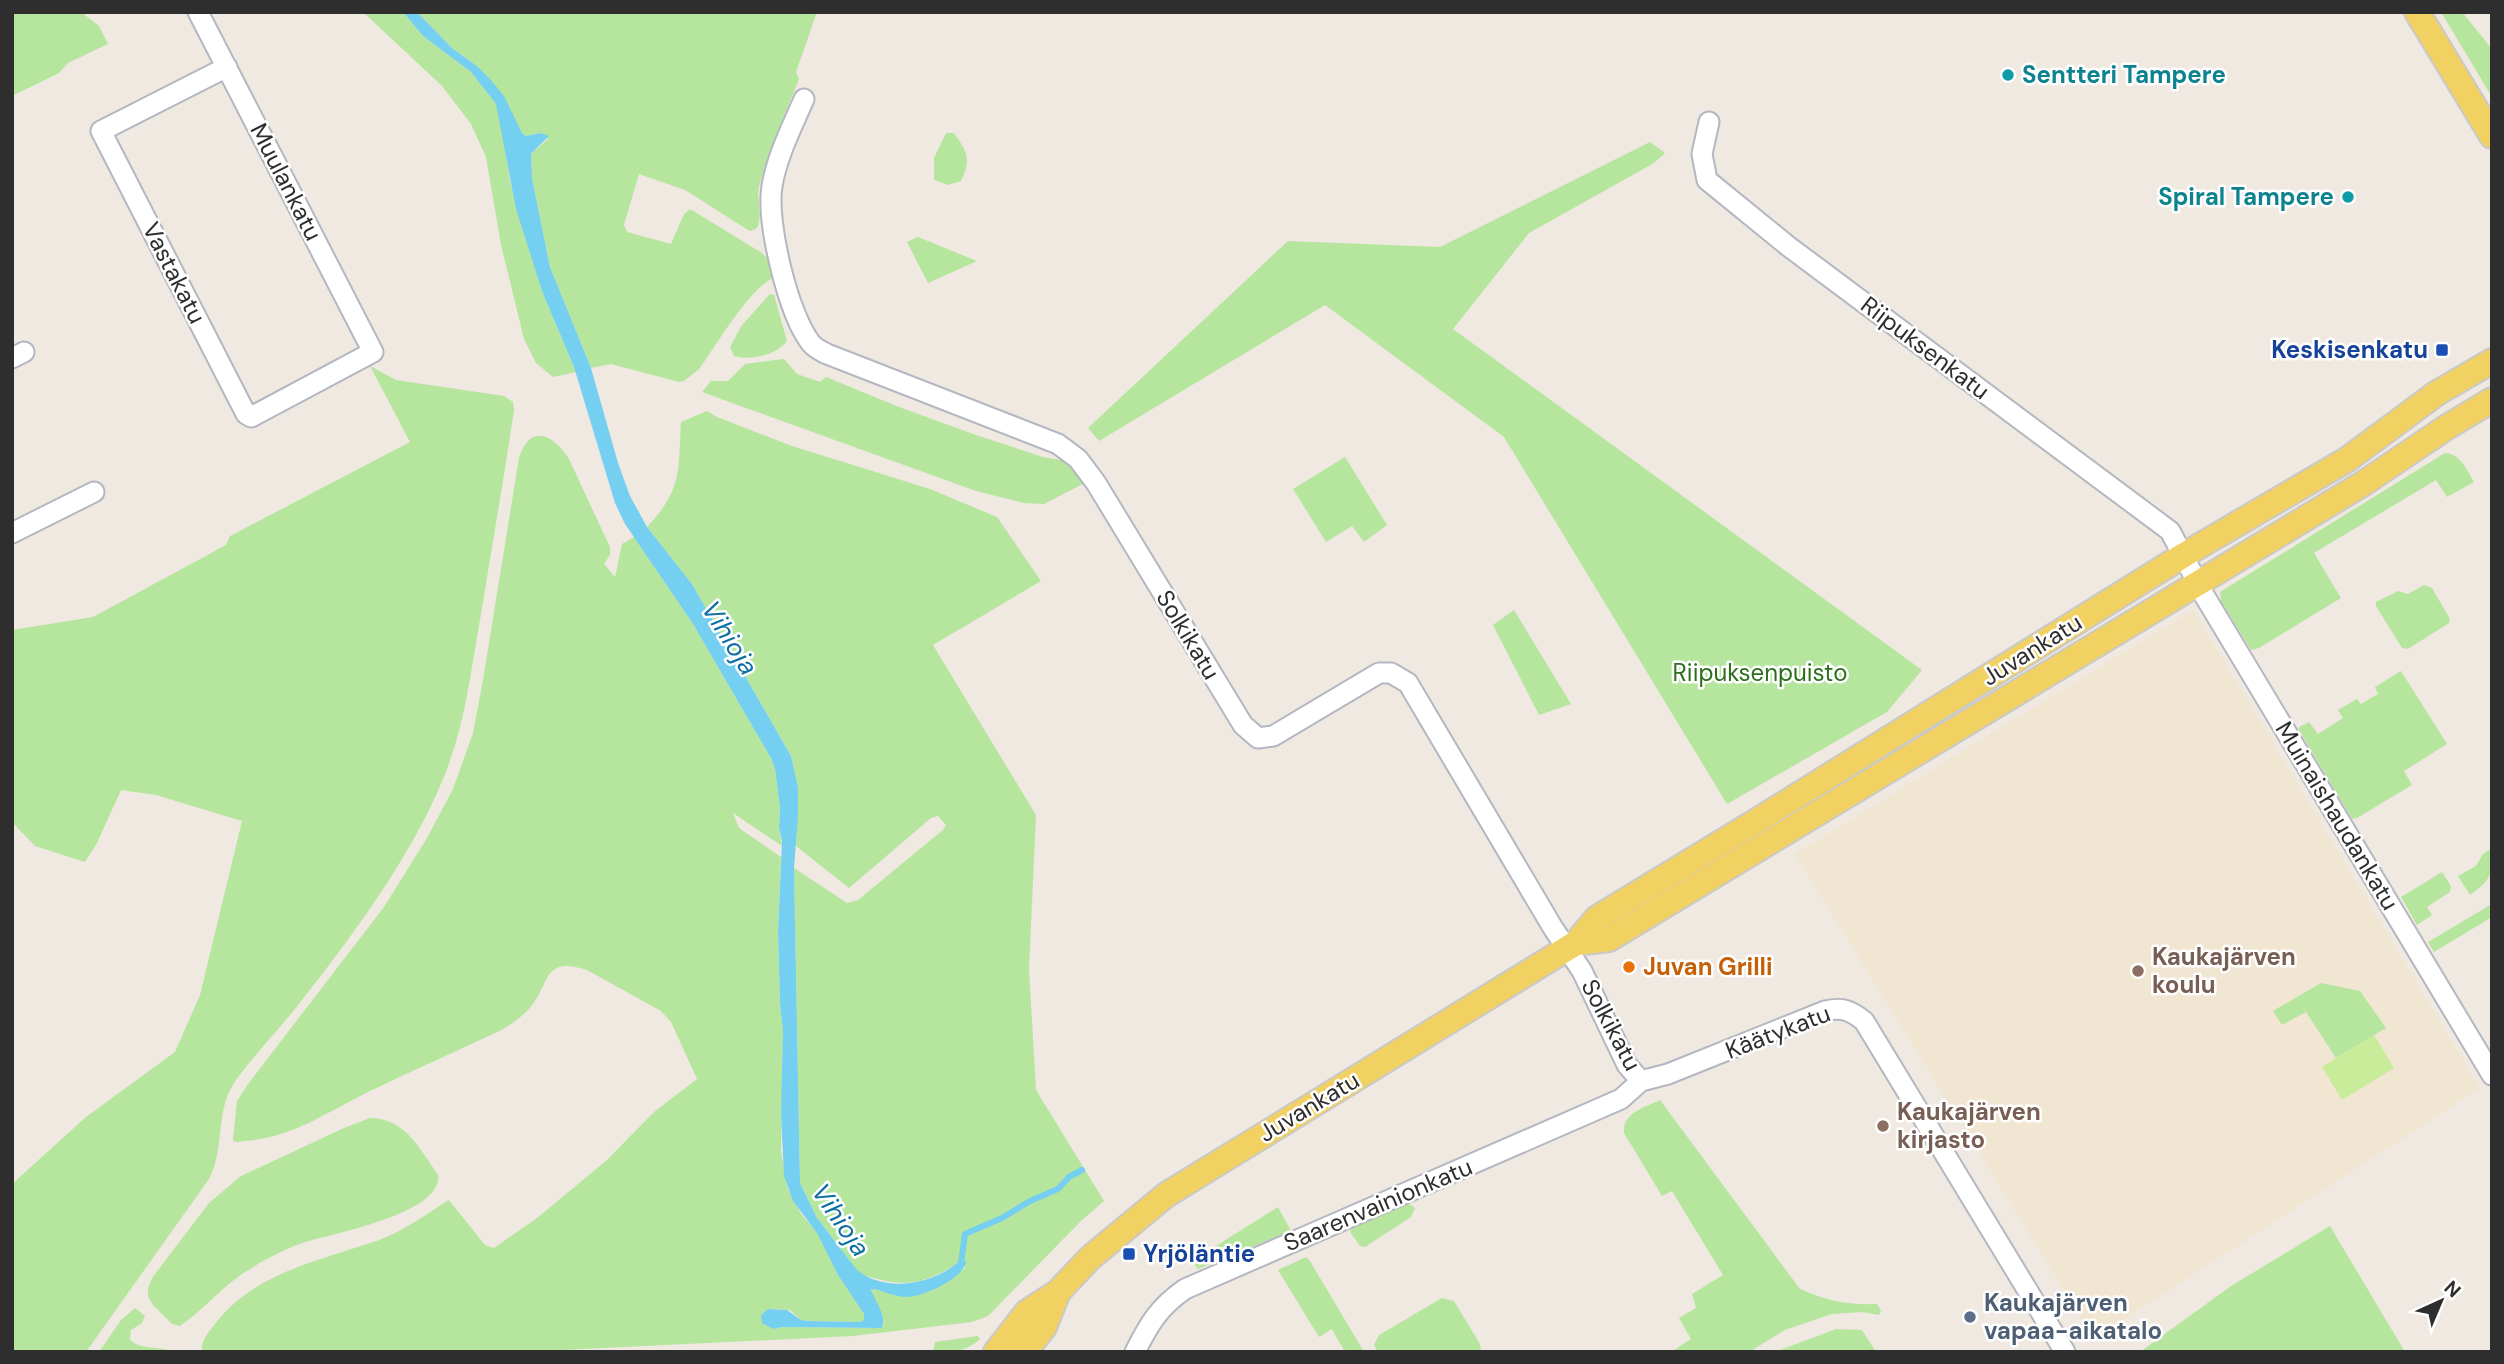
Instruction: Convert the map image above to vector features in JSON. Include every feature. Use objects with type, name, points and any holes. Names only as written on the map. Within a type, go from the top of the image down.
[{"type":"main road","points":[[2417,12],[2492,136]]},
{"type":"main road","name":"Juvankatu","points":[[996,1352],[1027,1312],[1058,1292],[1090,1258],[1166,1195],[1572,946],[1597,918],[2184,555],[2348,459],[2437,393],[2492,361]]},
{"type":"main road","name":"Juvankatu","points":[[1572,946],[1609,939],[2364,483],[2446,427],[2492,400]]},
{"type":"main road","name":"Juvankatu","points":[[1025,1352],[1044,1327],[1058,1292]]},
{"type":"street","name":"Muulankatu","points":[[198,12],[373,352]]},
{"type":"street","name":"Vastakatu","points":[[227,67],[101,131],[176,278],[246,414],[251,417],[373,352]]},
{"type":"street","name":"Solkikatu","points":[[804,99],[777,163],[771,213],[793,309],[811,345],[840,360],[1058,444],[1078,459],[1096,483],[1243,725],[1258,738],[1273,736],[1379,673],[1391,673],[1408,683],[1572,946],[1627,1065],[1642,1081]]},
{"type":"street","name":"Riipuksenkatu","points":[[1709,122],[1702,154],[1707,180],[1788,246],[2170,531],[2184,555]]},
{"type":"street","points":[[12,533],[94,492]]},
{"type":"street","name":"Muinaishaudankatu","points":[[2184,555],[2204,595],[2492,1075]]},
{"type":"street","name":"Käätykatu","points":[[1642,1081],[1729,1051],[1825,1011],[1838,1008],[1855,1014],[1864,1021],[2066,1352]]},
{"type":"street","name":"Saarenvainionkatu","points":[[1135,1352],[1153,1317],[1170,1299],[1185,1289],[1621,1099],[1642,1081]]},
{"type":"shaded area","name":"Kaukajärven koulu","points":[[2193,610],[2480,1088],[2094,1339],[1795,854]]},
{"type":"green space","points":[[12,12],[81,12],[99,26],[108,44],[68,63],[59,73],[12,96]]},
{"type":"green space","points":[[363,12],[403,12],[423,36],[471,72],[496,104],[510,181],[543,294],[576,372],[553,377],[536,363],[524,339],[501,245],[486,157],[471,124],[442,86]]},
{"type":"green space","points":[[417,12],[817,12],[796,72],[799,79],[763,173],[758,192],[759,220],[756,229],[750,231],[685,190],[639,174],[624,225],[627,232],[671,244],[684,214],[690,209],[762,253],[770,261],[773,278],[753,294],[699,369],[684,381],[679,382],[611,364],[591,368],[550,267],[532,178],[531,154],[548,139],[541,133],[526,136],[522,133],[477,66],[452,48]]},
{"type":"green space","points":[[2441,12],[2462,12],[2492,49],[2492,97]]},
{"type":"green space","points":[[946,133],[954,133],[967,156],[961,181],[948,185],[934,180],[934,158]]},
{"type":"green space","name":"Riipuksenpuisto","points":[[1650,142],[1665,153],[1654,163],[1529,233],[1453,329],[1922,670],[1887,712],[1727,804],[1504,437],[1325,305],[1099,441],[1088,428],[1288,241],[1440,247]]},
{"type":"green space","points":[[918,237],[977,261],[928,283],[907,242]]},
{"type":"green space","points":[[770,294],[774,295],[787,341],[763,356],[734,356],[730,347],[742,325]]},
{"type":"green space","points":[[784,359],[797,374],[820,382],[826,377],[976,435],[1043,457],[1061,460],[1072,466],[1085,480],[1081,485],[1044,504],[1024,503],[976,491],[702,392],[711,381],[728,381],[745,364]]},
{"type":"green space","points":[[370,366],[396,380],[504,396],[513,402],[510,436],[470,677],[451,759],[414,839],[357,928],[234,1083],[224,1106],[217,1155],[209,1179],[86,1352],[12,1352],[12,1184],[86,1117],[175,1052],[200,995],[242,821],[156,795],[121,790],[97,843],[85,862],[35,846],[12,822],[12,630],[93,617],[226,545],[230,536],[410,442]]},
{"type":"green space","points":[[707,411],[792,446],[930,489],[997,517],[1041,581],[933,645],[1036,815],[1029,969],[1036,1090],[1104,1201],[988,1316],[972,1322],[853,1336],[521,1352],[202,1352],[204,1340],[210,1330],[231,1306],[250,1291],[290,1270],[388,1236],[449,1200],[485,1245],[494,1248],[537,1218],[607,1160],[654,1112],[697,1079],[671,1022],[661,1011],[587,970],[563,966],[551,972],[526,1012],[502,1030],[290,1131],[255,1140],[233,1140],[237,1101],[384,907],[427,838],[453,789],[473,733],[519,458],[529,440],[536,436],[549,439],[569,459],[610,547],[610,555],[604,564],[615,577],[622,544],[634,537],[693,624],[775,769],[782,846],[733,813],[739,828],[781,857],[778,931],[783,1030],[781,1151],[787,1187],[801,1214],[817,1232],[838,1275],[864,1314],[864,1320],[808,1321],[801,1320],[790,1310],[768,1309],[761,1315],[773,1329],[882,1328],[884,1323],[871,1292],[873,1288],[922,1294],[946,1283],[965,1268],[965,1259],[962,1258],[938,1274],[907,1283],[882,1280],[859,1273],[817,1218],[800,1183],[794,868],[847,903],[858,900],[946,825],[938,816],[931,818],[849,888],[796,846],[798,787],[791,756],[692,584],[647,527],[659,514],[673,490],[678,466],[681,422]]},
{"type":"green space","points":[[2445,453],[2459,459],[2474,482],[2447,497],[2436,480],[2314,553],[2341,598],[2259,648],[2251,650],[2221,601],[2220,592]]},
{"type":"green space","points":[[1345,457],[1387,525],[1364,542],[1352,526],[1326,542],[1293,489]]},
{"type":"green space","points":[[2424,585],[2432,588],[2450,619],[2449,623],[2408,649],[2402,648],[2376,602],[2398,591],[2408,594]]},
{"type":"green space","points":[[1514,610],[1571,704],[1539,715],[1493,625]]},
{"type":"green space","points":[[2401,671],[2447,744],[2404,771],[2412,785],[2352,819],[2298,728],[2309,722],[2318,734],[2343,718],[2338,710],[2357,699],[2361,704],[2378,694],[2375,687]]},
{"type":"green space","points":[[2492,848],[2490,875],[2470,895],[2458,876],[2476,866],[2483,854]]},
{"type":"green space","points":[[2442,872],[2451,886],[2450,892],[2427,907],[2432,915],[2417,925],[2401,897]]},
{"type":"green space","points":[[2492,904],[2492,917],[2434,952],[2428,942]]},
{"type":"green space","points":[[2321,983],[2360,991],[2386,1028],[2336,1058],[2306,1012],[2282,1025],[2273,1011]]},
{"type":"green space","points":[[2374,1035],[2394,1068],[2342,1100],[2322,1067]]},
{"type":"green space","points":[[1660,1100],[1800,1289],[1837,1301],[1877,1304],[1881,1311],[1879,1315],[1863,1312],[1832,1314],[1785,1330],[1749,1352],[1671,1352],[1691,1339],[1679,1318],[1696,1308],[1692,1294],[1723,1275],[1672,1191],[1662,1196],[1624,1133],[1624,1126],[1630,1116]]},
{"type":"green space","points":[[370,1118],[382,1119],[402,1129],[418,1146],[438,1175],[435,1188],[423,1200],[383,1220],[305,1242],[272,1256],[234,1280],[180,1326],[172,1324],[153,1305],[148,1296],[152,1278],[209,1203],[241,1176]]},
{"type":"green space","points":[[1406,1202],[1415,1208],[1411,1217],[1365,1247],[1360,1246],[1350,1232],[1352,1226]]},
{"type":"green space","points":[[1278,1207],[1291,1231],[1198,1269],[1192,1261]]},
{"type":"green space","points":[[2330,1226],[2405,1352],[2140,1352],[2231,1286]]},
{"type":"green space","points":[[1306,1257],[1364,1352],[1345,1352],[1332,1329],[1319,1337],[1278,1270]]},
{"type":"green space","points":[[1442,1298],[1454,1301],[1480,1344],[1481,1352],[1378,1352],[1374,1345],[1379,1335]]},
{"type":"green space","points":[[135,1308],[145,1316],[142,1323],[131,1330],[130,1339],[144,1347],[174,1352],[99,1352],[121,1320]]},
{"type":"green space","points":[[1836,1329],[1862,1330],[1876,1352],[1775,1352]]},
{"type":"green space","points":[[978,1336],[980,1339],[964,1349],[933,1352],[935,1342]]},
{"type":"water","points":[[403,12],[417,12],[452,48],[490,79],[504,96],[522,133],[526,136],[541,133],[549,136],[531,154],[532,178],[550,267],[591,368],[630,496],[647,527],[692,584],[791,756],[798,787],[794,868],[800,1183],[817,1218],[857,1270],[869,1277],[896,1284],[911,1283],[940,1274],[962,1258],[966,1262],[964,1268],[951,1280],[923,1294],[903,1297],[871,1290],[882,1314],[882,1328],[773,1329],[762,1323],[761,1315],[768,1309],[787,1310],[801,1320],[808,1321],[864,1320],[864,1314],[838,1275],[817,1233],[793,1201],[784,1176],[781,1114],[783,1030],[778,931],[782,841],[775,769],[693,624],[625,524],[615,503],[574,367],[543,294],[516,209],[496,104],[471,72],[423,36]]},
{"type":"waterway","points":[[961,1264],[965,1234],[1058,1189],[1069,1177],[1082,1170]]},
{"type":"place","name":"Sentteri Tampere","points":[[2008,75]]},
{"type":"place","name":"Spiral Tampere","points":[[2348,197]]},
{"type":"place","name":"Keskisenkatu","points":[[2442,350]]},
{"type":"place","name":"Juvan Grilli","points":[[1629,967]]},
{"type":"place","name":"Kaukajärven koulu","points":[[2138,971]]},
{"type":"place","name":"Kaukajärven kirjasto","points":[[1883,1126]]},
{"type":"place","name":"Yrjöläntie","points":[[1129,1254]]},
{"type":"place","name":"Kaukajärven vapaa-aikatalo","points":[[1970,1317]]},
{"type":"water label","name":"Vihioja","points":[[730,638]]},
{"type":"water label","name":"Vihioja","points":[[841,1220]]}]
